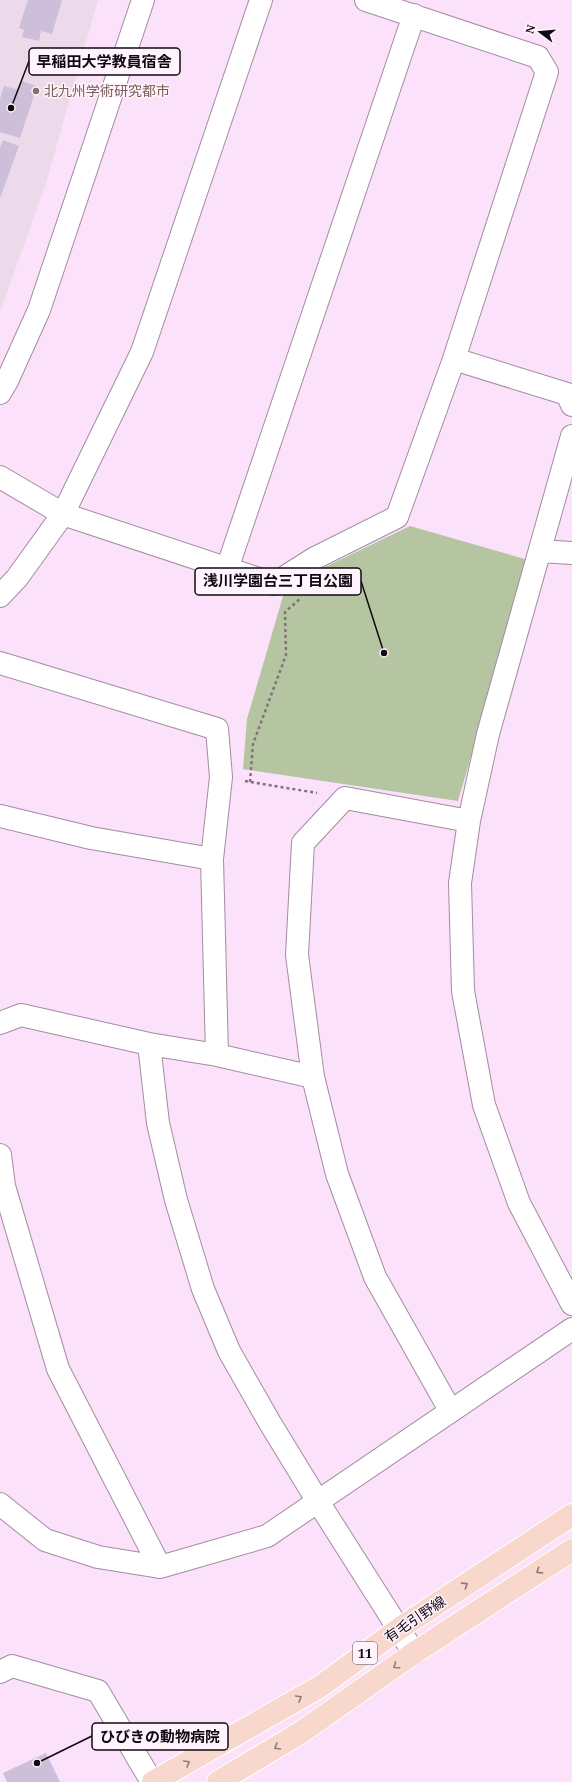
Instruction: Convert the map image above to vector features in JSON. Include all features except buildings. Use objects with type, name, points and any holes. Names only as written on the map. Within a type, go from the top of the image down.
[{"type":"main road","name":"有毛引野線","points":[[152,1782],[320,1686],[400,1628],[572,1515]]},
{"type":"main road","name":"有毛引野線","points":[[218,1782],[300,1733],[414,1652],[572,1550]]},
{"type":"street","points":[[0,393],[7,381],[39,310],[143,0]]},
{"type":"street","points":[[0,596],[17,578],[63,514],[142,352],[261,0]]},
{"type":"street","points":[[0,477],[63,514],[274,584],[315,558],[397,517],[454,359],[547,72],[538,57],[366,0]]},
{"type":"street","points":[[227,569],[414,16]]},
{"type":"street","points":[[454,359],[567,394],[572,405]]},
{"type":"street","points":[[572,436],[488,734],[469,821],[460,883],[463,992],[484,1105],[519,1203],[572,1304]]},
{"type":"street","points":[[540,551],[572,553]]},
{"type":"street","points":[[0,663],[217,729],[221,777],[212,859],[217,1055]]},
{"type":"street","points":[[450,1410],[375,1277],[337,1174],[313,1077],[297,955],[303,843],[345,798],[469,821]]},
{"type":"street","points":[[0,816],[91,838],[212,859]]},
{"type":"street","points":[[0,1024],[21,1015],[149,1044],[217,1055],[313,1077]]},
{"type":"street","points":[[149,1044],[158,1123],[176,1200],[203,1289],[229,1351],[270,1423],[317,1500],[414,1652]]},
{"type":"street","points":[[0,1155],[4,1186],[58,1369],[160,1567]]},
{"type":"street","points":[[0,1504],[46,1540],[98,1557],[160,1567],[267,1536],[317,1500],[572,1329]]},
{"type":"street","points":[[0,1672],[12,1666],[98,1691],[152,1782]]},
{"type":"path","points":[[250,782],[254,744],[286,655],[285,612],[302,597]]},
{"type":"path","points":[[221,777],[345,798]]},
{"type":"shaded area","name":"北九州学術研究都市","points":[[0,0],[98,0],[46,183],[0,312]]},
{"type":"green space","points":[[410,526],[528,560],[458,801],[243,769],[247,719],[286,586]]},
{"type":"place","name":"北九州学術研究都市","points":[[36,91]]},
{"type":"place","name":"早稲田大学教員宿舎","points":[[11,108]]},
{"type":"place","name":"浅川学園台三丁目公園","points":[[384,653]]},
{"type":"place","name":"ひびきの動物病院","points":[[37,1763]]}]
